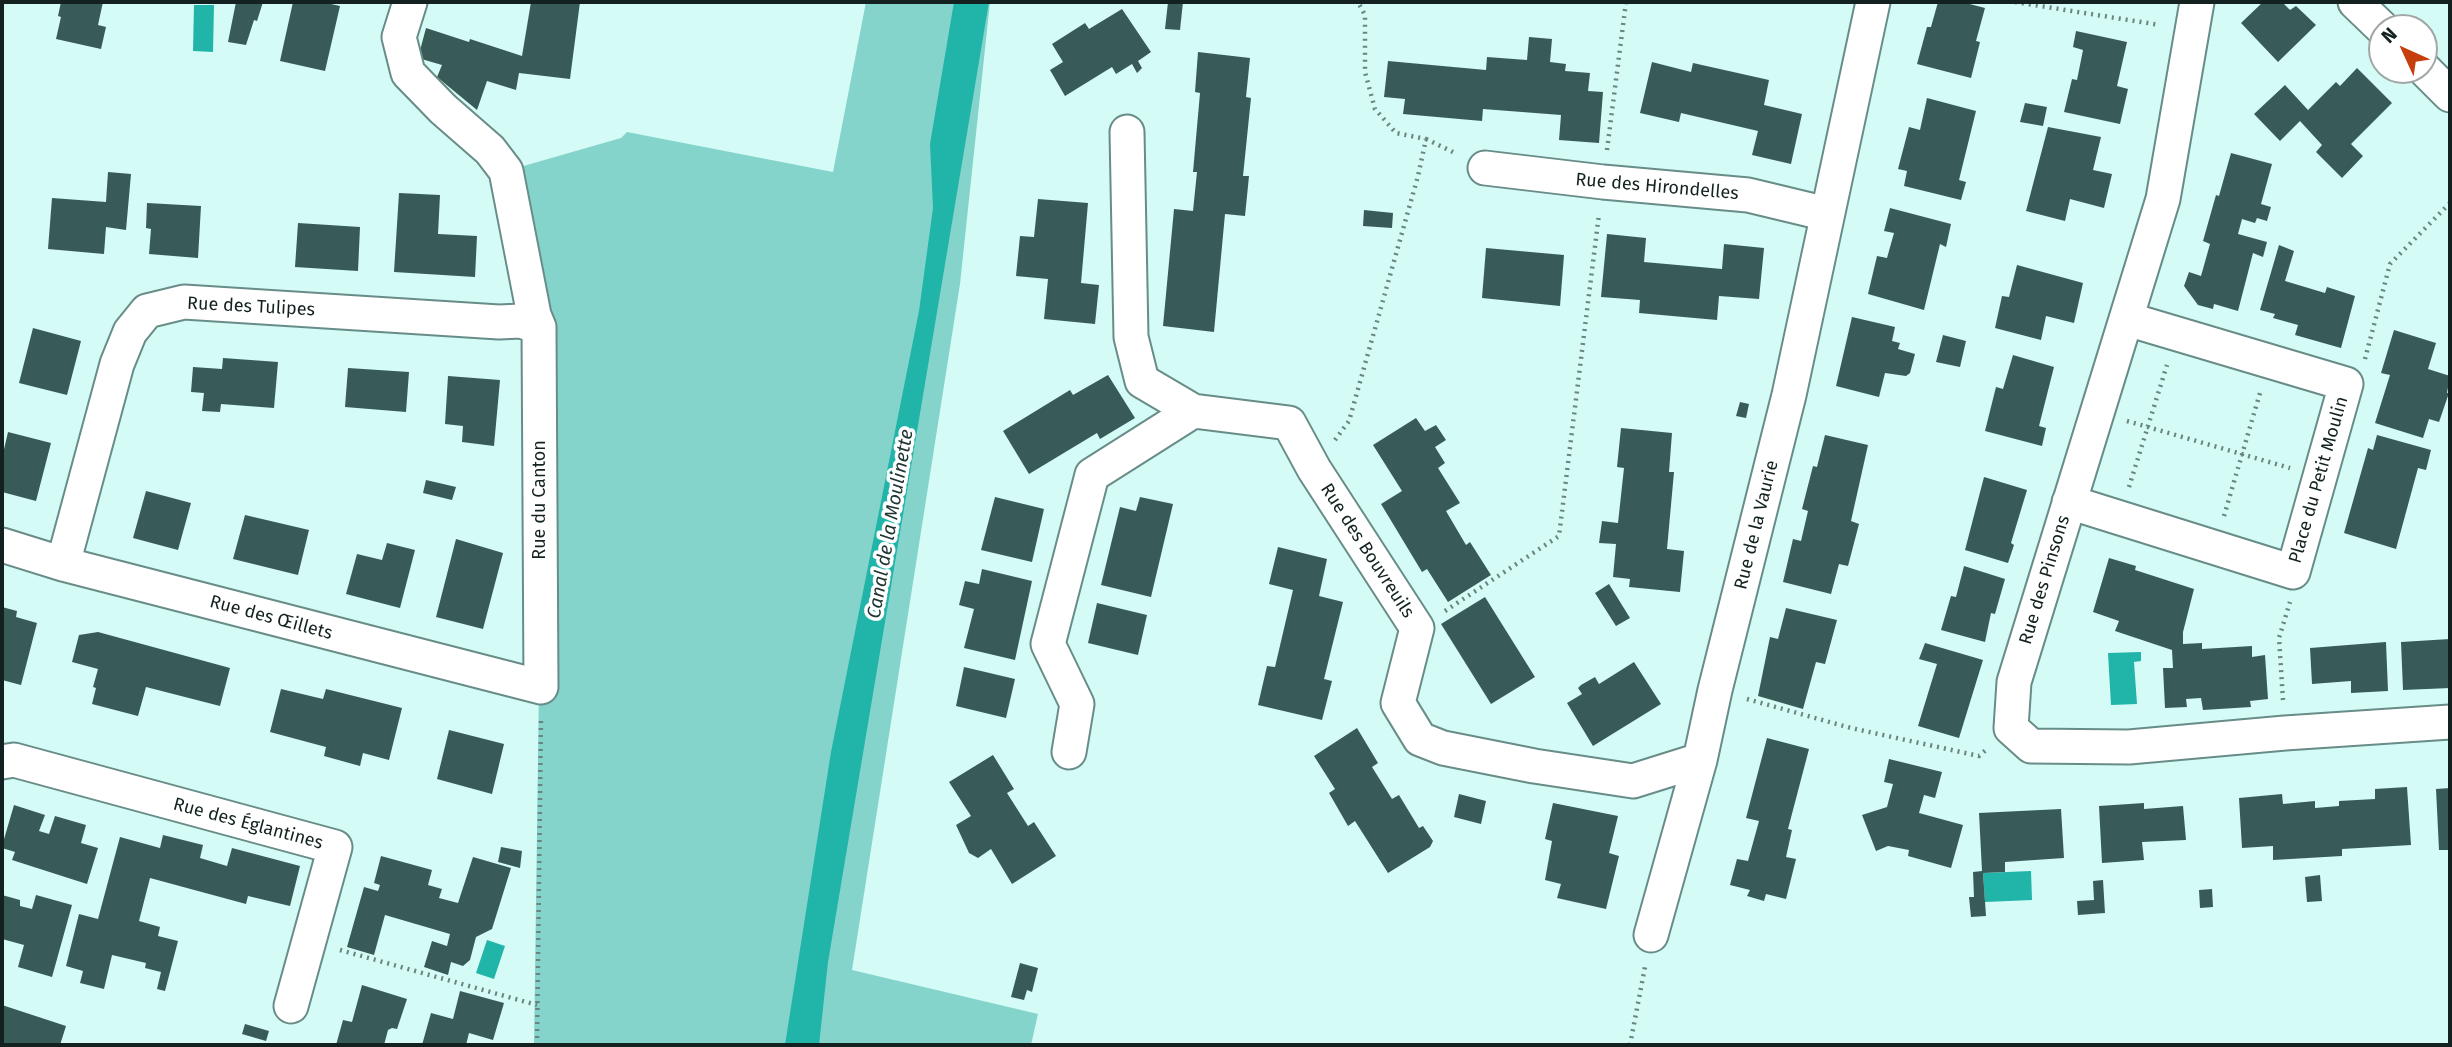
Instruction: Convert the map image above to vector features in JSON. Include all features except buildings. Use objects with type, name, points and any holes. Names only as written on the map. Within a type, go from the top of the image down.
[{"type":"street","name":"Rue du Canton","points":[[410,2],[399,37],[408,73],[443,109],[490,150],[506,171],[538,327],[541,687]]},
{"type":"street","name":"Rue de la Vaurie","points":[[1651,935],[1700,760],[1789,395],[1873,2]]},
{"type":"street","points":[[2355,2],[2368,15]]},
{"type":"street","name":"Rue des Pinsons","points":[[2011,728],[2014,682],[2163,199],[2195,16]]},
{"type":"street","name":"Rue des Bouvreuils","points":[[1127,132],[1131,337],[1142,381],[1193,411],[1289,423],[1314,469],[1417,628],[1398,703],[1420,739],[1443,748],[1534,766],[1633,780],[1700,760]]},
{"type":"street","name":"Rue des Hirondelles","points":[[1485,168],[1748,195],[1828,214]]},
{"type":"street","name":"Rue des Tulipes","points":[[63,564],[117,364],[130,332],[148,311],[184,302],[521,321],[538,327]]},
{"type":"street","name":"Place du Petit Moulin","points":[[2070,502],[2294,572],[2346,384],[2127,319]]},
{"type":"street","points":[[1069,752],[1077,705],[1048,644],[1091,475],[1193,411]]},
{"type":"street","name":"Rue des Œillets","points":[[2,545],[63,564],[541,687]]},
{"type":"street","points":[[2011,728],[2031,746],[2129,747],[2450,722]]},
{"type":"street","name":"Rue des Églantines","points":[[2,762],[14,760],[335,847],[291,1006]]},
{"type":"path","points":[[1314,469],[1349,421],[1426,139],[1396,133],[1375,108],[1366,72],[1366,15],[1358,2]]},
{"type":"path","points":[[1417,628],[1559,536],[1626,2]]},
{"type":"path","points":[[2015,2],[2195,16]]},
{"type":"path","points":[[2346,384],[2361,374],[2390,264],[2450,203]]},
{"type":"path","points":[[2119,518],[2176,335]]},
{"type":"path","points":[[2215,547],[2268,361]]},
{"type":"path","points":[[2098,411],[2148,428],[2321,477]]},
{"type":"path","points":[[2285,733],[2280,638],[2295,587],[2294,572]]},
{"type":"path","points":[[537,1045],[541,687]]},
{"type":"path","points":[[1716,690],[1851,728],[1979,756],[2011,728]]},
{"type":"path","points":[[1630,1045],[1651,935]]},
{"type":"path","points":[[309,941],[537,1005]]},
{"type":"shaded area","points":[[866,2],[990,2],[960,284],[852,970],[1038,1014],[1031,1045],[534,1045],[539,687],[538,324],[506,171],[621,138],[627,132],[833,172]]},
{"type":"water","name":"Canal de la Moulinette","points":[[954,2],[989,2],[828,962],[819,1045],[785,1045],[831,752],[919,311],[933,208],[930,144]]},
{"type":"water","points":[[194,5],[214,5],[213,52],[193,51]]},
{"type":"water","points":[[2141,652],[2141,661],[2134,662],[2137,704],[2111,705],[2108,653]]},
{"type":"water","points":[[2031,871],[2032,900],[1985,902],[1983,873]]},
{"type":"water","points":[[487,940],[505,946],[494,979],[476,973]]}]
